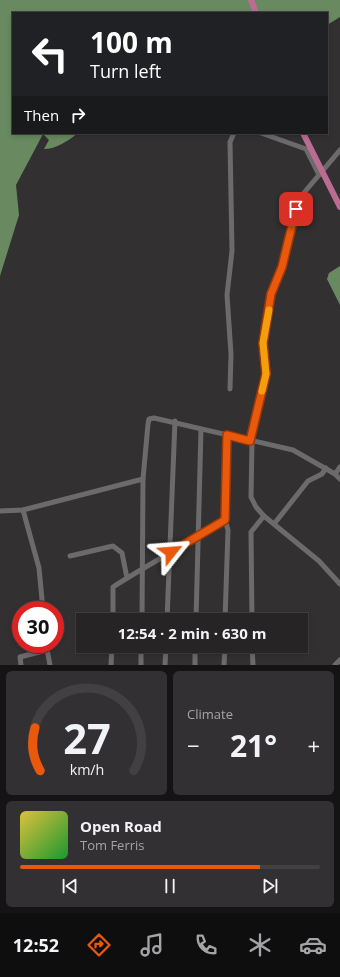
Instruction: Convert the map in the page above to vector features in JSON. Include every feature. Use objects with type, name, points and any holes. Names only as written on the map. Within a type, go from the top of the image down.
[{"type":"main road","points":[[251,0],[256,12]]},
{"type":"main road","points":[[304,134],[340,207]]},
{"type":"street","points":[[230,389],[231,354],[227,295],[232,251],[230,142],[234,134]]},
{"type":"street","points":[[264,134],[306,149],[319,175]]},
{"type":"street","points":[[340,150],[297,201],[293,226],[282,267],[271,294],[263,343],[266,374],[251,442],[251,497],[264,516],[319,561],[340,584]]},
{"type":"street","points":[[142,613],[143,479],[149,419],[154,418],[175,421],[251,442],[293,450],[326,468],[340,479]]},
{"type":"street","points":[[168,613],[175,421]]},
{"type":"street","points":[[196,613],[201,429]]},
{"type":"street","points":[[225,613],[228,530],[225,520],[227,435]]},
{"type":"street","points":[[335,474],[340,467]]},
{"type":"street","points":[[274,524],[308,481],[322,474],[326,468]]},
{"type":"street","points":[[0,511],[22,510],[143,479]]},
{"type":"street","points":[[22,510],[39,568],[42,601]]},
{"type":"street","points":[[252,613],[252,532],[264,516]]},
{"type":"street","points":[[113,613],[114,587],[143,568],[198,538],[225,520]]},
{"type":"street","points":[[70,556],[114,546],[122,553],[127,578]]},
{"type":"street","points":[[21,665],[20,657],[31,653]]},
{"type":"street","points":[[48,653],[50,665]]},
{"type":"street","points":[[111,665],[112,653]]},
{"type":"street","points":[[140,665],[141,653]]},
{"type":"street","points":[[165,665],[166,653]]},
{"type":"street","points":[[195,653],[195,665]]},
{"type":"street","points":[[224,665],[225,653]]},
{"type":"street","points":[[252,653],[253,665]]},
{"type":"street","points":[[335,665],[340,660]]},
{"type":"shaded area","points":[[0,0],[340,0],[340,17],[328,24],[328,12],[12,12],[12,134],[43,134],[16,185],[19,215],[0,276]]},
{"type":"shaded area","points":[[43,134],[77,134],[62,144],[53,148],[44,149],[49,140]]},
{"type":"shaded area","points":[[340,266],[340,305],[327,279],[329,273]]},
{"type":"slow traffic","points":[[262,391],[266,374],[263,343],[269,310]]},
{"type":"route","points":[[171,552],[198,538],[225,520],[227,435],[250,441],[266,374],[263,343],[271,294],[282,267],[296,209]]}]
